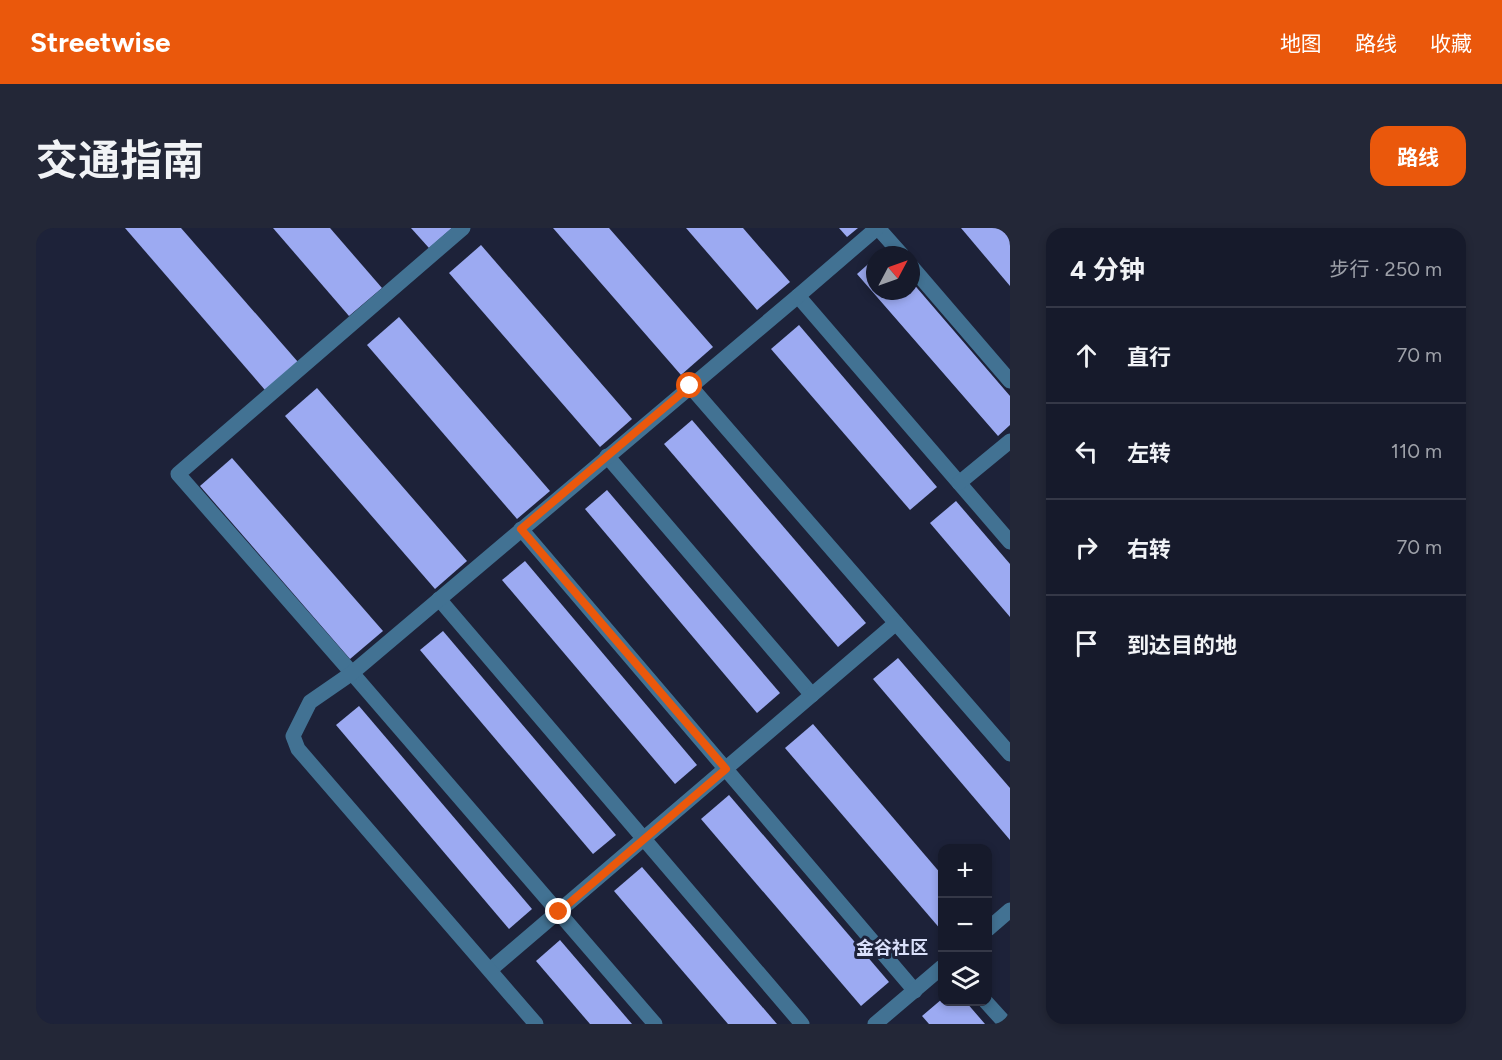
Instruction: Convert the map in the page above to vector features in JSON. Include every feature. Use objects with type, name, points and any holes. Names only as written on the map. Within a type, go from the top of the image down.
[{"type":"street","points":[[464,228],[178,474],[655,1024]]},
{"type":"street","points":[[536,1024],[298,748],[293,735],[310,702],[352,673],[878,228],[894,246]]},
{"type":"street","points":[[920,276],[1010,381]]},
{"type":"street","points":[[798,296],[1010,542]]},
{"type":"street","points":[[690,386],[1010,754]]},
{"type":"street","points":[[959,483],[1010,441]]},
{"type":"street","points":[[607,456],[812,695]]},
{"type":"street","points":[[521,529],[915,991]]},
{"type":"street","points":[[439,599],[801,1024]]},
{"type":"street","points":[[490,970],[896,623]]},
{"type":"street","points":[[992,925],[1010,910]]},
{"type":"street","points":[[877,1024],[938,971]]},
{"type":"street","points":[[990,1006],[1006,1024]]},
{"type":"building","points":[[125,228],[181,228],[298,362],[265,390]]},
{"type":"building","points":[[273,228],[330,228],[382,288],[349,316]]},
{"type":"building","points":[[411,228],[452,228],[429,248]]},
{"type":"building","points":[[553,228],[609,228],[713,347],[681,375]]},
{"type":"building","points":[[686,228],[743,228],[790,282],[757,310]]},
{"type":"building","points":[[839,228],[858,228],[847,237]]},
{"type":"building","points":[[961,228],[1001,228],[1010,239],[1010,286]]},
{"type":"building","points":[[481,245],[632,419],[600,447],[449,273]]},
{"type":"building","points":[[866,266],[866,284],[857,274]]},
{"type":"building","points":[[920,291],[1010,396],[1010,425],[998,436],[880,300],[920,300]]},
{"type":"building","points":[[399,317],[550,491],[517,519],[367,345]]},
{"type":"building","points":[[799,325],[937,487],[910,510],[771,349]]},
{"type":"building","points":[[317,388],[467,561],[435,589],[285,416]]},
{"type":"building","points":[[692,420],[866,623],[838,647],[664,444]]},
{"type":"building","points":[[232,458],[383,631],[350,659],[200,486]]},
{"type":"building","points":[[607,490],[780,693],[757,713],[585,509]]},
{"type":"building","points":[[956,501],[1010,564],[1010,617],[930,523]]},
{"type":"building","points":[[525,561],[697,765],[675,784],[502,580]]},
{"type":"building","points":[[443,631],[616,835],[593,854],[420,650]]},
{"type":"building","points":[[898,658],[1010,788],[1010,840],[873,679]]},
{"type":"building","points":[[359,706],[532,909],[509,929],[336,725]]},
{"type":"building","points":[[813,724],[938,870],[938,926],[785,748]]},
{"type":"building","points":[[729,795],[889,982],[861,1006],[701,819]]},
{"type":"building","points":[[642,867],[777,1024],[728,1024],[614,891]]},
{"type":"building","points":[[560,940],[632,1024],[590,1024],[536,961]]},
{"type":"building","points":[[938,1002],[938,1006],[969,1006],[985,1024],[929,1024],[922,1016]]},
{"type":"district","name":"金谷社区","points":[[892,948]]},
{"type":"route","points":[[559,912],[726,769],[521,529],[690,386]]}]
